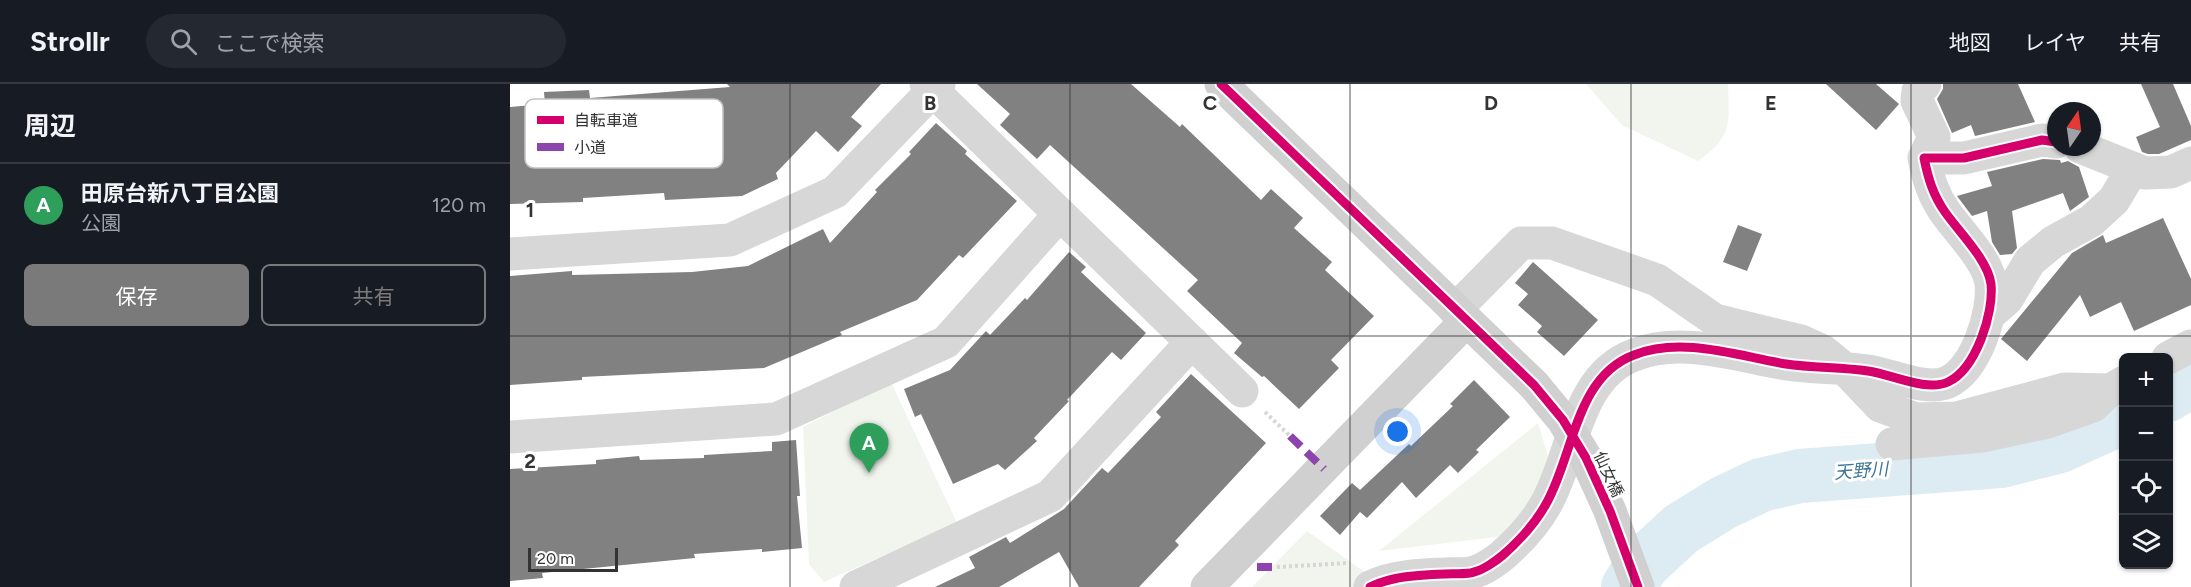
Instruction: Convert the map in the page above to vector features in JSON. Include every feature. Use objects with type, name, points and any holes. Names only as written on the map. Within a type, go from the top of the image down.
[{"type":"street","name":"仙女橋","points":[[1221,84],[1534,385],[1563,420],[1586,458],[1610,511],[1638,587]]},
{"type":"street","points":[[1370,587],[1383,581],[1474,572],[1502,556],[1532,526],[1548,502],[1590,392],[1611,367],[1635,354],[1669,347],[1709,350],[1789,364],[1870,371],[1921,385],[1948,382],[1967,365],[1982,339],[1991,313],[1991,283],[1985,266],[1944,210],[1929,185],[1924,159],[1934,137],[1917,101],[1918,91],[1925,84]]},
{"type":"street","points":[[510,254],[730,240],[835,192],[933,86],[1060,214],[1242,391]]},
{"type":"street","points":[[1924,159],[1964,158],[2047,141]]},
{"type":"street","points":[[2101,155],[2145,173],[2171,172],[2191,163]]},
{"type":"street","points":[[1991,313],[2007,299],[2030,261],[2053,242],[2091,221],[2114,200],[2133,168]]},
{"type":"street","points":[[510,436],[776,419],[946,342],[1060,214]]},
{"type":"street","points":[[1207,587],[1314,480],[1461,315],[1521,243],[1552,243],[1657,280],[1715,320],[1801,341],[1822,351],[1845,369],[1880,406],[1916,419],[1957,418],[2065,389],[2117,386]]},
{"type":"street","points":[[856,587],[1050,496],[1192,342]]},
{"type":"street","points":[[2173,356],[2191,346]]},
{"type":"street","points":[[1892,444],[1982,436],[2048,422],[2093,406],[2117,386]]},
{"type":"shaded area","points":[[1586,84],[1728,84],[1729,109],[1726,128],[1718,144],[1698,161],[1622,125]]},
{"type":"shaded area","points":[[891,382],[957,523],[824,582],[809,564],[803,427]]},
{"type":"shaded area","points":[[1538,423],[1550,463],[1513,535],[1379,551]]},
{"type":"shaded area","points":[[1307,531],[1386,587],[1252,587]]},
{"type":"building","points":[[727,84],[881,84],[851,117],[862,126],[838,152],[816,131],[776,173],[778,179],[742,196],[665,200],[664,193],[583,198],[583,202],[510,204],[510,107],[525,106],[525,168],[723,168],[723,99],[545,99],[544,92],[589,90],[590,98],[730,87]]},
{"type":"building","points":[[977,84],[1131,84],[1180,127],[1182,124],[1261,200],[1271,189],[1303,218],[1294,228],[1332,262],[1325,270],[1374,316],[1331,360],[1339,368],[1299,409],[1264,376],[1262,377],[1234,353],[1242,343],[1187,291],[1198,280],[1050,145],[1037,159],[1000,125],[1010,114]]},
{"type":"building","points":[[1826,84],[1876,84],[1899,104],[1876,130]]},
{"type":"building","points":[[1943,84],[2018,84],[2035,122],[1975,136],[1971,125],[1952,133],[1937,99],[1943,89]]},
{"type":"building","points":[[2141,84],[2173,84],[2191,126],[2191,140],[2159,154],[2142,152],[2136,137],[2160,127]]},
{"type":"building","points":[[936,123],[967,151],[965,154],[1017,201],[963,258],[959,255],[917,300],[840,332],[842,335],[764,368],[582,377],[582,380],[510,385],[510,276],[572,271],[572,275],[692,272],[748,266],[823,229],[830,243]]},
{"type":"building","points":[[2043,159],[2060,160],[2061,163],[2068,161],[2079,167],[2089,197],[2070,211],[2063,193],[2012,211],[2017,248],[2012,254],[2000,255],[1992,242],[1987,211],[1972,216],[1957,196],[1992,186],[1987,172]]},
{"type":"building","points":[[2163,218],[2191,279],[2191,305],[2134,331],[2121,302],[2090,317],[2080,295],[2027,361],[2001,339],[2072,253],[2103,235],[2106,243]]},
{"type":"building","points":[[1738,225],[1762,234],[1747,271],[1723,262]]},
{"type":"building","points":[[1069,252],[1086,267],[1081,272],[1146,333],[1121,360],[1112,352],[1034,438],[1037,441],[1005,470],[998,464],[953,484],[921,414],[915,417],[904,389],[950,370],[986,331],[990,335],[1025,298],[1027,300]]},
{"type":"building","points":[[1533,262],[1598,320],[1564,356],[1537,332],[1542,326],[1518,305],[1528,294],[1515,283]]},
{"type":"building","points":[[1191,374],[1266,443],[1175,541],[1179,545],[1139,587],[1079,587],[1059,552],[999,587],[935,587],[975,568],[969,557],[1006,537],[1010,543],[1064,509],[1102,468],[1108,473],[1161,417],[1156,412]]},
{"type":"building","points":[[1474,380],[1510,417],[1476,450],[1479,452],[1458,473],[1450,465],[1416,498],[1402,482],[1367,518],[1360,512],[1340,535],[1320,516],[1352,483],[1360,490],[1409,444],[1411,446],[1453,406],[1450,404]]},
{"type":"building","points":[[796,440],[800,496],[797,496],[802,548],[694,554],[695,558],[542,573],[543,578],[510,581],[510,469],[596,464],[596,460],[639,456],[640,460],[704,458],[704,455],[772,451],[772,442]]},
{"type":"waterway","name":"天野川","points":[[2173,392],[2191,380]]},
{"type":"waterway","name":"天野川","points":[[1628,587],[1643,564],[1681,529],[1723,503],[1761,485],[1800,476],[2001,461],[2060,446],[2119,419]]},
{"type":"marked path","points":[[1290,436],[1324,469]]},
{"type":"marked path","points":[[1257,567],[1277,567]]},
{"type":"cycle path","points":[[1221,84],[1534,385],[1563,420],[1586,458],[1610,511],[1638,587]]},
{"type":"cycle path","points":[[1370,587],[1387,580],[1406,577],[1471,573],[1503,555],[1527,531],[1546,504],[1578,419],[1599,381],[1614,366],[1634,355],[1671,347],[1691,347],[1786,364],[1868,371],[1919,384],[1939,385],[1948,382],[1958,375],[1975,353],[1986,324],[1991,284],[1985,265],[1937,199],[1924,158],[1964,158],[2047,141]]},
{"type":"place","name":"田原台新八丁目公園","points":[[869,473]]}]
